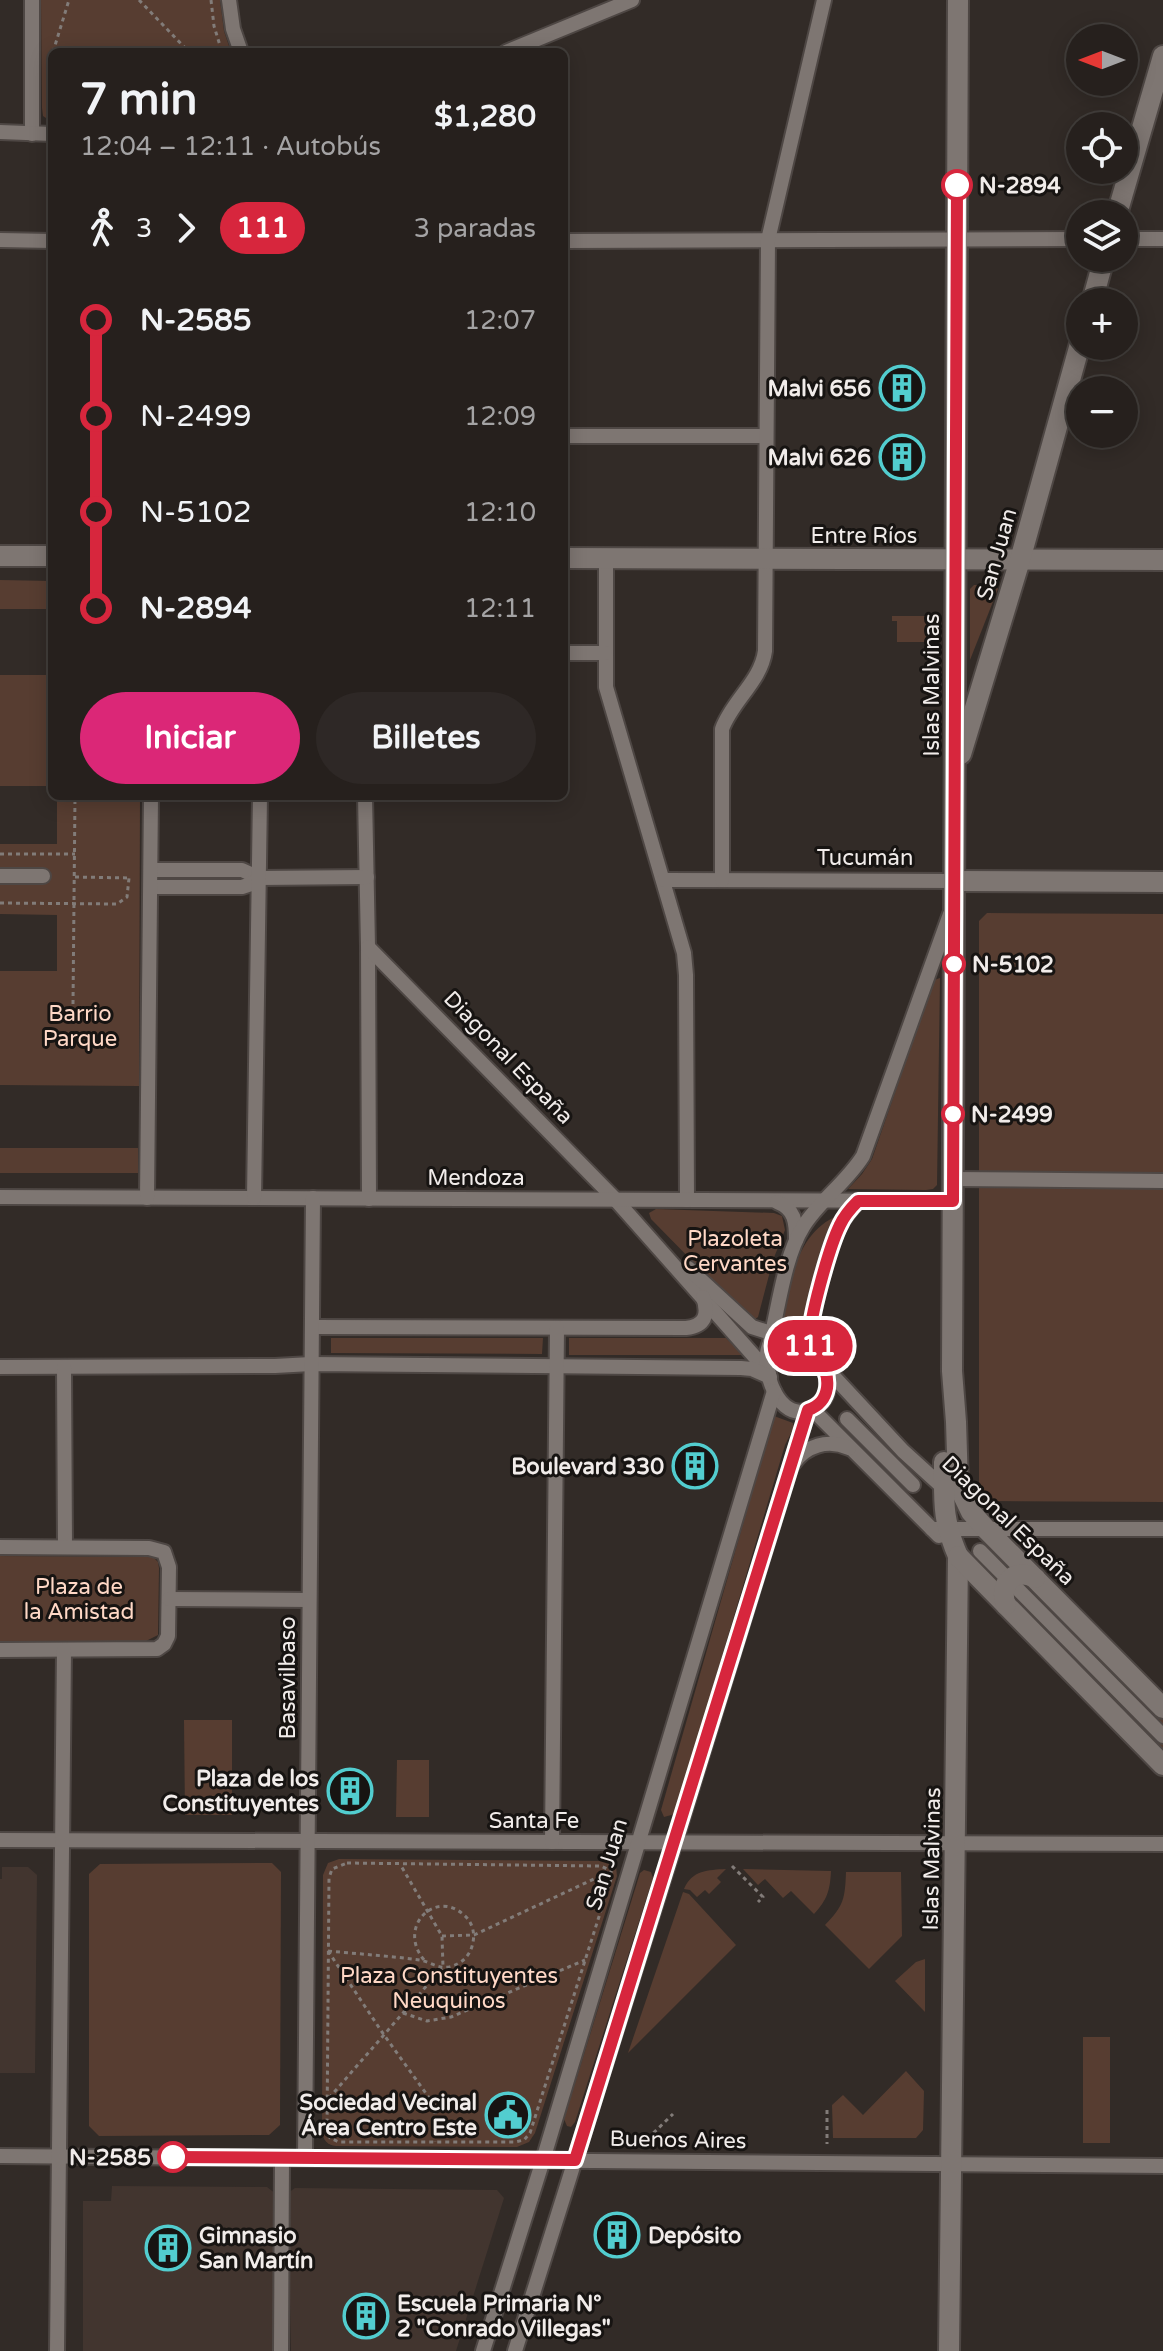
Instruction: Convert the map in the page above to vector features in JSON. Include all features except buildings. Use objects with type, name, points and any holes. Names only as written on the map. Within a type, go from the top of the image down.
[{"type":"main road","name":"Islas Malvinas","points":[[958,0],[952,1371],[958,1485],[971,1512]]},
{"type":"main road","points":[[1121,200],[1163,56]]},
{"type":"main road","name":"San Juan","points":[[954,777],[1020,560],[1076,360]]},
{"type":"main road","points":[[0,556],[48,556]]},
{"type":"main road","name":"Entre Ríos","points":[[568,558],[1163,560]]},
{"type":"main road","name":"Tucumán","points":[[954,881],[1163,882]]},
{"type":"main road","name":"Islas Malvinas","points":[[949,2351],[958,1556],[940,1529],[944,1514],[944,1433],[952,1371]]},
{"type":"main road","name":"Diagonal España","points":[[971,1512],[1163,1708]]},
{"type":"main road","points":[[958,1556],[1163,1765]]},
{"type":"main road","points":[[1006,1605],[1003,1594],[1008,1580],[1018,1574],[1035,1578]]},
{"type":"street","points":[[32,0],[32,134]]},
{"type":"street","points":[[229,0],[240,48]]},
{"type":"street","points":[[516,48],[632,0]]},
{"type":"street","points":[[722,880],[722,729],[726,718],[763,663],[768,240],[824,0]]},
{"type":"street","points":[[0,132],[48,134]]},
{"type":"street","points":[[568,241],[1066,239]]},
{"type":"street","points":[[1138,239],[1163,239]]},
{"type":"street","points":[[0,240],[48,241]]},
{"type":"street","points":[[568,436],[766,436]]},
{"type":"street","points":[[606,559],[606,687],[681,940],[685,966],[687,1200]]},
{"type":"street","points":[[568,653],[605,653]]},
{"type":"street","points":[[147,1198],[151,800]]},
{"type":"street","points":[[254,1198],[260,800]]},
{"type":"street","points":[[365,800],[369,1199]]},
{"type":"street","points":[[0,876],[43,876]]},
{"type":"street","points":[[151,878],[242,887],[259,878],[367,877]]},
{"type":"street","name":"Tucumán","points":[[664,880],[954,881]]},
{"type":"street","points":[[796,1240],[810,1217],[855,1168],[869,1143],[954,902]]},
{"type":"street","name":"Diagonal España","points":[[368,947],[615,1199],[744,1321],[773,1339],[794,1332],[802,1338],[903,1451],[971,1512]]},
{"type":"street","points":[[953,1179],[1163,1181]]},
{"type":"street","name":"Mendoza","points":[[0,1197],[953,1201]]},
{"type":"street","name":"Basavilbaso","points":[[305,2158],[313,1198]]},
{"type":"street","name":"Diagonal España","points":[[615,1199],[703,1297],[771,1380],[778,1400],[789,1410],[810,1410],[940,1529]]},
{"type":"street","points":[[771,1380],[767,1362],[796,1240],[793,1214],[773,1200]]},
{"type":"street","points":[[810,1350],[811,1324],[832,1245],[840,1226],[858,1201]]},
{"type":"street","points":[[312,1327],[693,1328],[705,1319],[703,1297]]},
{"type":"street","points":[[552,1842],[557,1328]]},
{"type":"street","points":[[0,1367],[311,1364],[741,1368],[752,1369],[771,1380]]},
{"type":"street","points":[[515,2351],[791,1468],[810,1410],[821,1403],[827,1392],[824,1366]]},
{"type":"street","points":[[64,1367],[65,1547]]},
{"type":"street","name":"San Juan","points":[[483,2351],[638,1842],[771,1380]]},
{"type":"street","points":[[847,1419],[913,1485]]},
{"type":"street","points":[[791,1468],[802,1453],[814,1447],[833,1444],[852,1450]]},
{"type":"street","points":[[940,1529],[1163,1529]]},
{"type":"street","points":[[0,1547],[160,1550],[168,1561],[169,1599],[168,1636],[157,1649],[0,1650]]},
{"type":"street","points":[[980,1551],[1163,1736]]},
{"type":"street","points":[[169,1599],[309,1600]]},
{"type":"street","points":[[57,2351],[64,1650]]},
{"type":"street","name":"Santa Fe","points":[[0,1840],[1163,1844]]},
{"type":"street","name":"Buenos Aires","points":[[0,2156],[1163,2166]]},
{"type":"street","points":[[281,2351],[282,2158]]},
{"type":"path","points":[[54,48],[69,0]]},
{"type":"path","points":[[139,0],[185,48]]},
{"type":"path","points":[[211,0],[221,48]]},
{"type":"path","points":[[73,1004],[75,800]]},
{"type":"path","points":[[0,854],[75,854]]},
{"type":"path","points":[[75,877],[151,878]]},
{"type":"path","points":[[0,903],[122,903],[127,897],[129,878]]},
{"type":"path","points":[[347,1863],[601,1866],[611,1871],[528,2137],[515,2142],[332,2140],[327,2130],[327,2100],[329,1878],[332,1869],[347,1863]]},
{"type":"path","points":[[327,2100],[443,1967],[442,1936],[400,1864]]},
{"type":"path","points":[[732,1866],[763,1897],[758,1902]]},
{"type":"path","points":[[442,1936],[474,1935],[611,1871]]},
{"type":"path","points":[[328,1951],[425,1961],[443,1967],[462,1962],[473,1945],[474,1935],[462,1912],[445,1906],[427,1911],[415,1926],[414,1945],[425,1961]]},
{"type":"path","points":[[328,1951],[435,2106],[435,2142]]},
{"type":"path","points":[[403,2013],[427,2021],[451,2017],[585,1960]]},
{"type":"path","points":[[827,2110],[827,2144]]},
{"type":"path","points":[[642,2144],[673,2114]]},
{"type":"shaded area","points":[[2,1867],[28,1867],[37,1875],[35,2073],[0,2073]]},
{"type":"shaded area","points":[[112,2186],[267,2187],[276,2194],[275,2351],[83,2351],[83,2201],[111,2201]]},
{"type":"shaded area","points":[[295,2188],[497,2190],[504,2198],[456,2351],[291,2351],[288,2193]]},
{"type":"green space","points":[[41,0],[220,0],[230,48],[48,48],[48,119],[43,116]]},
{"type":"green space","points":[[0,580],[48,581],[48,609],[0,609]]},
{"type":"green space","points":[[974,585],[995,585],[998,589],[970,660],[970,589]]},
{"type":"green space","points":[[892,616],[928,616],[928,642],[897,642],[897,621],[892,621]]},
{"type":"green space","points":[[0,675],[48,675],[48,786],[0,786]]},
{"type":"green space","name":"Barrio Parque","points":[[57,800],[140,800],[139,1086],[0,1085],[0,971],[57,971],[57,915],[0,914],[0,844],[57,844]]},
{"type":"green space","points":[[987,913],[1163,914],[1163,1502],[988,1501],[979,1494],[979,921]]},
{"type":"green space","points":[[940,978],[937,1185],[926,1190],[848,1189],[872,1159],[934,980]]},
{"type":"green space","points":[[0,1148],[138,1148],[138,1173],[0,1173]]},
{"type":"green space","name":"Plazoleta Cervantes","points":[[656,1209],[774,1213],[782,1216],[785,1230],[773,1260],[758,1317],[754,1320],[748,1318],[651,1219],[649,1213]]},
{"type":"green space","points":[[839,1215],[824,1245],[803,1328],[780,1324],[792,1276],[804,1247],[824,1223]]},
{"type":"green space","points":[[331,1338],[543,1338],[542,1354],[331,1353]]},
{"type":"green space","points":[[569,1338],[726,1338],[743,1355],[569,1355]]},
{"type":"green space","points":[[774,1416],[793,1423],[794,1427],[785,1445],[675,1814],[664,1817],[661,1810]]},
{"type":"green space","points":[[989,1542],[1163,1718],[1163,1755],[971,1560]]},
{"type":"green space","name":"Plaza de la Amistad","points":[[0,1556],[153,1557],[159,1568],[158,1635],[146,1641],[0,1641]]},
{"type":"green space","points":[[184,1720],[232,1720],[232,1815],[185,1815]]},
{"type":"green space","points":[[397,1760],[429,1760],[429,1817],[396,1817]]},
{"type":"green space","name":"Plaza Constituyentes Neuquinos","points":[[339,1859],[608,1861],[616,1866],[617,1876],[535,2133],[529,2142],[517,2147],[336,2146],[324,2139],[323,1875],[328,1863]]},
{"type":"green space","points":[[272,1863],[281,1872],[280,2125],[269,2135],[99,2136],[89,2126],[89,1874],[100,1864]]},
{"type":"green space","points":[[726,1869],[717,1878],[721,1882],[709,1894],[705,1890],[697,1897],[684,1889],[696,1875]]},
{"type":"green space","points":[[743,1869],[831,1871],[829,1890],[814,1914],[791,1891],[783,1898],[765,1879],[758,1885]]},
{"type":"green space","points":[[644,1870],[651,1872],[653,1878],[575,2122],[571,2127],[567,2126],[564,2119],[640,1873]]},
{"type":"green space","points":[[846,1872],[901,1872],[902,1936],[869,1969],[825,1925],[842,1901]]},
{"type":"green space","points":[[683,1892],[689,1894],[736,1945],[628,2053]]},
{"type":"green space","points":[[925,1959],[925,2012],[895,1981],[916,1962]]},
{"type":"green space","points":[[1083,2037],[1110,2037],[1110,2143],[1083,2143]]},
{"type":"green space","points":[[906,2071],[924,2091],[923,2130],[916,2138],[833,2138],[832,2105],[843,2095],[863,2115]]},
{"type":"bus line","name":"111","points":[[173,2157],[575,2160],[808,1410],[821,1403],[827,1392],[824,1366],[810,1350],[809,1342],[811,1324],[836,1234],[858,1201],[953,1201],[957,185]]},
{"type":"place","name":"N-2894","points":[[957,185]]},
{"type":"place","name":"Malvi 656","points":[[902,388]]},
{"type":"place","name":"Malvi 626","points":[[902,457]]},
{"type":"place","name":"N-5102","points":[[954,964]]},
{"type":"place","name":"N-2499","points":[[953,1114]]},
{"type":"place","name":"Boulevard 330","points":[[695,1466]]},
{"type":"place","name":"Plaza de los Constituyentes","points":[[350,1791]]},
{"type":"place","name":"Sociedad Vecinal Área Centro Este","points":[[508,2115]]},
{"type":"place","name":"N-2585","points":[[173,2157]]},
{"type":"place","name":"Depósito","points":[[617,2235]]},
{"type":"place","name":"Gimnasio San Martín","points":[[168,2248]]},
{"type":"place","name":"Escuela Primaria N° 2 \"Conrado Villegas\"","points":[[366,2316]]}]
